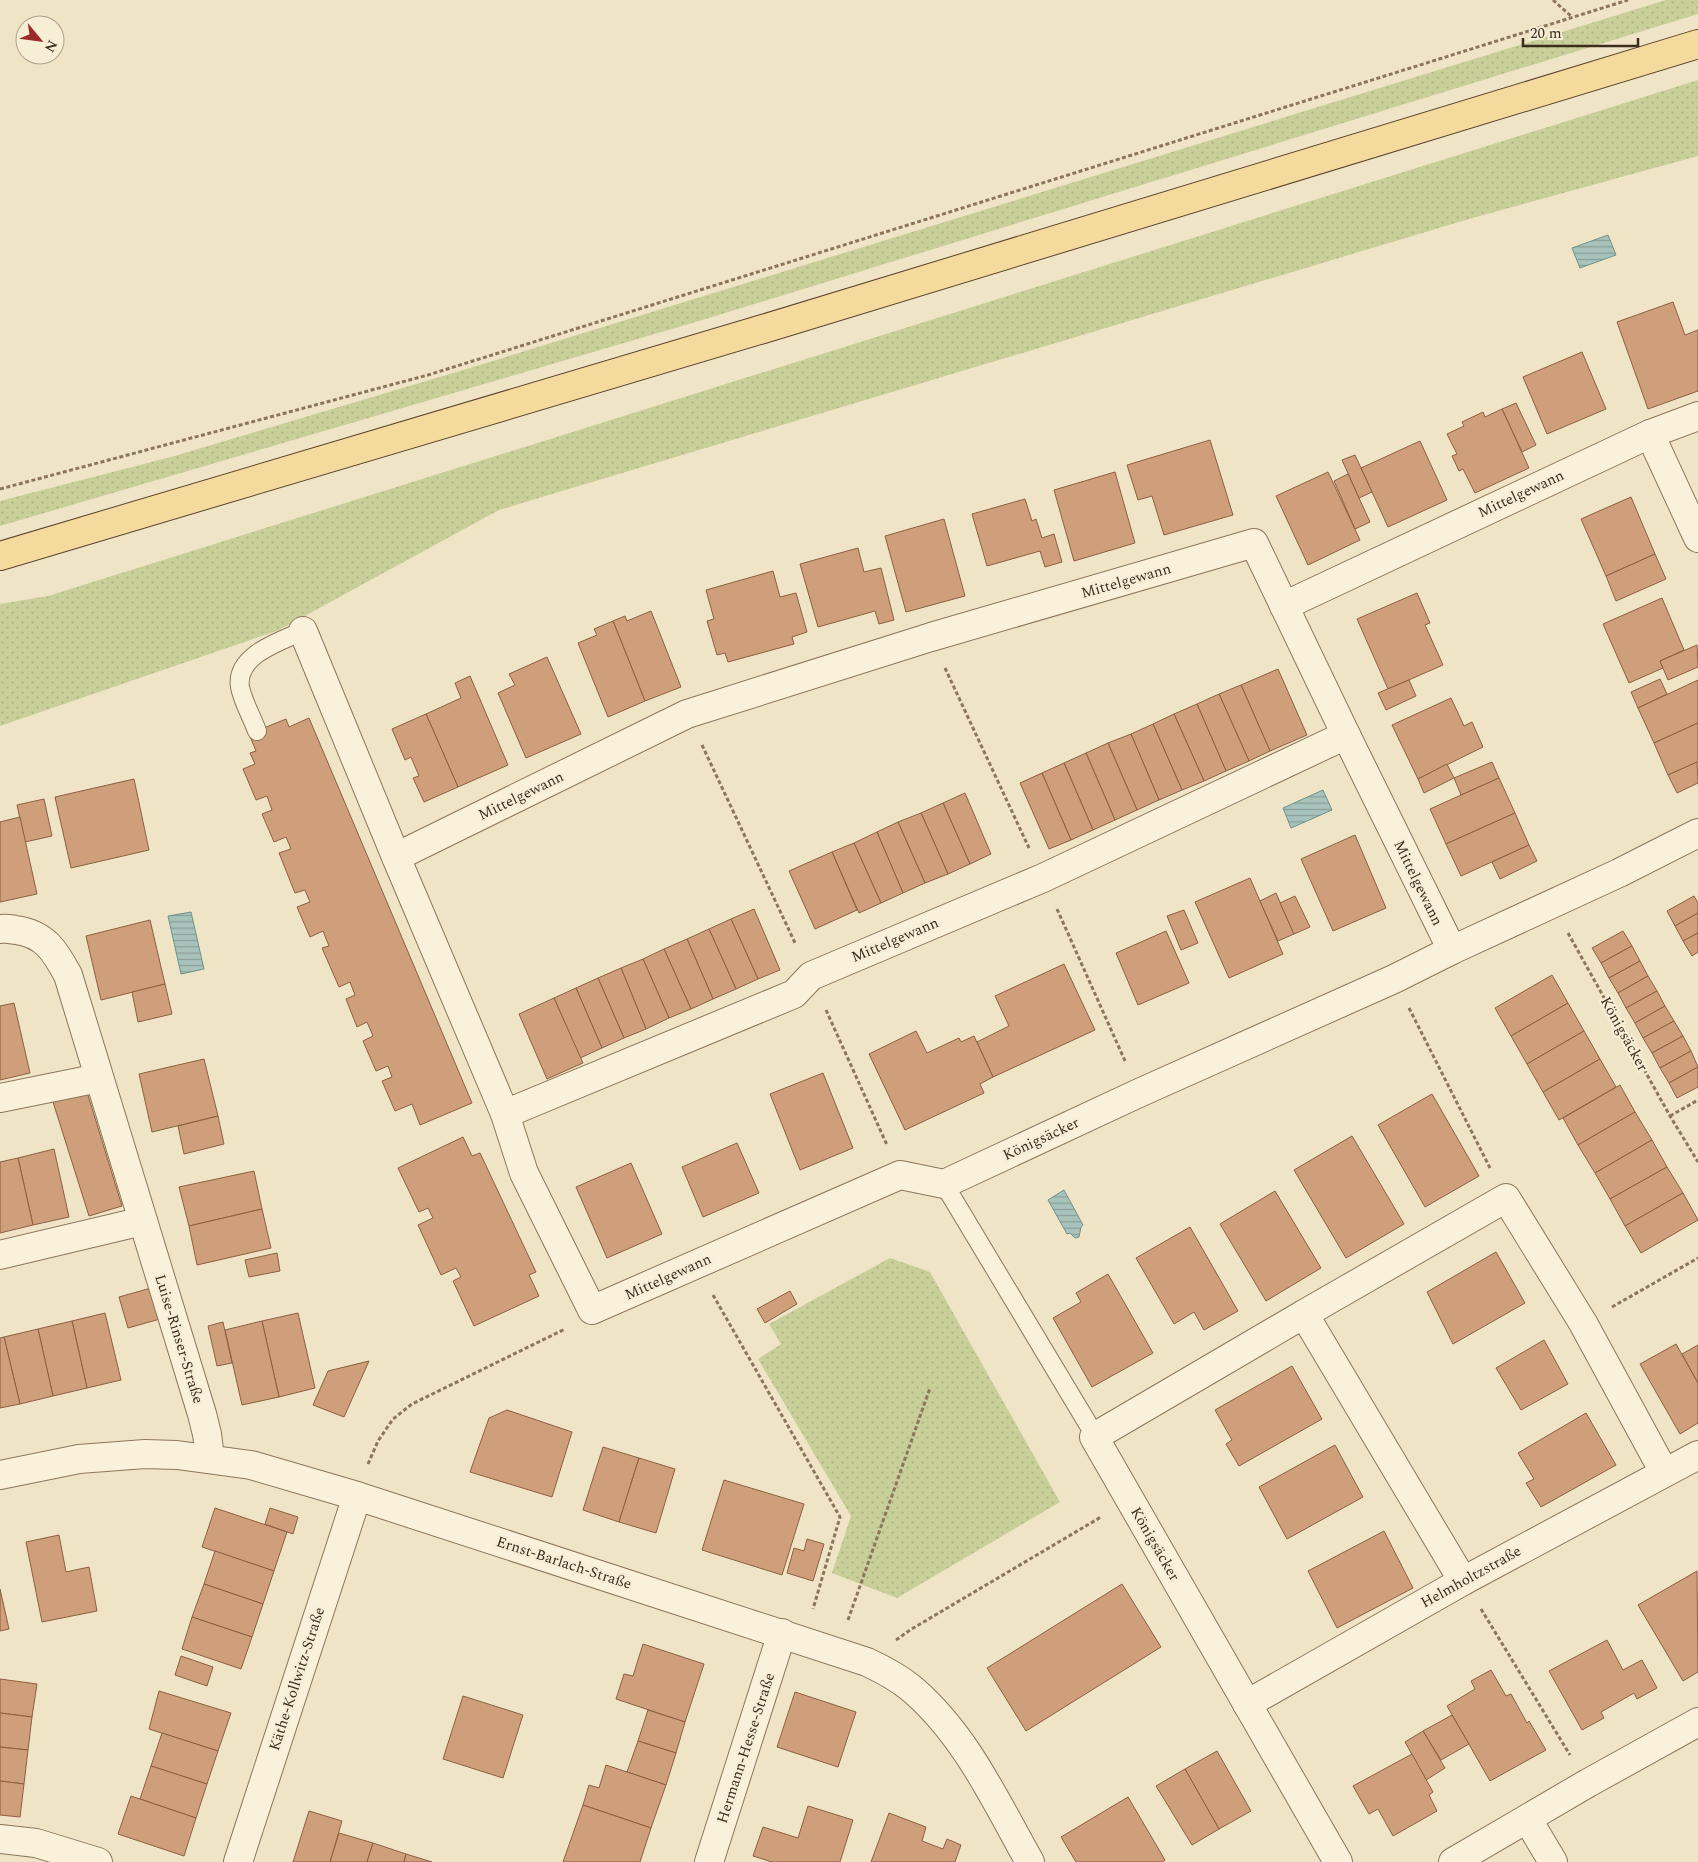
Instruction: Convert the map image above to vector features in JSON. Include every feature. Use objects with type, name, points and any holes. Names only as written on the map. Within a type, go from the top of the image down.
[{"type":"main road","points":[[0,556],[763,329],[1698,44]]},
{"type":"street","points":[[1698,416],[1650,434],[1698,538]]},
{"type":"street","name":"Mittelgewann","points":[[1284,606],[1650,434]]},
{"type":"street","name":"Mittelgewann","points":[[396,858],[688,714],[931,637],[1254,543],[1452,950]]},
{"type":"street","points":[[303,631],[504,1114],[524,1173],[592,1310]]},
{"type":"street","name":"Mittelgewann","points":[[504,1114],[794,994],[810,976],[1043,878],[1346,735]]},
{"type":"street","name":"Königsäcker","points":[[944,1184],[1139,1093],[1394,979],[1698,833]]},
{"type":"street","name":"Luise-Rinser-Straße","points":[[0,929],[26,931],[43,940],[56,954],[68,975],[202,1414],[210,1458]]},
{"type":"street","points":[[0,1098],[99,1078]]},
{"type":"street","name":"Mittelgewann","points":[[592,1310],[900,1176],[944,1184]]},
{"type":"street","points":[[1506,1198],[1583,1323],[1664,1472]]},
{"type":"street","name":"Königsäcker","points":[[1338,1862],[1094,1437],[1506,1198]]},
{"type":"street","points":[[0,1255],[143,1221]]},
{"type":"street","points":[[1304,1314],[1463,1581]]},
{"type":"street","name":"Ernst-Barlach-Straße","points":[[0,1475],[79,1459],[111,1456],[176,1455],[210,1458],[251,1465],[357,1496],[867,1662],[882,1669],[911,1688],[937,1713],[963,1744],[1030,1862]]},
{"type":"street","name":"Helmholtzstraße","points":[[1247,1704],[1463,1581],[1698,1455]]},
{"type":"street","name":"Käthe-Kollwitz-Straße","points":[[238,1862],[357,1496]]},
{"type":"street","name":"Hermann-Hesse-Straße","points":[[709,1862],[793,1637]]},
{"type":"street","points":[[1453,1862],[1528,1820],[1588,1783],[1698,1722]]},
{"type":"street","points":[[1528,1820],[1553,1862]]},
{"type":"street","points":[[0,1839],[36,1842],[98,1862]]},
{"type":"lane","points":[[257,731],[240,687],[240,678],[247,662],[262,650],[303,631]]},
{"type":"lane","points":[[944,1184],[1088,1424]]},
{"type":"path","points":[[1553,0],[1572,16]]},
{"type":"path","points":[[0,490],[428,375],[1628,0]]},
{"type":"path","points":[[931,637],[1043,878],[1139,1093]]},
{"type":"path","name":"Königsäcker","points":[[1552,904],[1670,1116],[1698,1162]]},
{"type":"path","points":[[1394,979],[1506,1198]]},
{"type":"path","points":[[1670,1116],[1698,1100]]},
{"type":"path","points":[[1583,1323],[1698,1258]]},
{"type":"path","points":[[695,1264],[840,1517],[793,1637]]},
{"type":"path","points":[[357,1496],[378,1441],[393,1419],[412,1404],[569,1328],[592,1310]]},
{"type":"path","points":[[837,1651],[930,1388]]},
{"type":"path","points":[[867,1662],[910,1630],[1130,1501]]},
{"type":"path","points":[[1463,1581],[1588,1783]]},
{"type":"green space","points":[[1666,0],[1698,0],[1698,14],[699,321],[0,526],[0,501],[171,457],[470,368]]},
{"type":"green space","points":[[1698,80],[1698,156],[1469,219],[499,510],[279,630],[0,726],[0,604],[48,596]]},
{"type":"green space","points":[[890,1258],[930,1272],[1060,1502],[897,1598],[832,1573],[851,1516],[758,1359],[781,1344],[769,1324]]},
{"type":"water","points":[[1608,235],[1616,255],[1580,268],[1572,248]]},
{"type":"water","points":[[1323,790],[1332,810],[1291,828],[1283,808]]},
{"type":"water","points":[[191,912],[204,969],[181,974],[168,916]]},
{"type":"water","points":[[1064,1190],[1083,1225],[1079,1237],[1075,1238],[1070,1233],[1067,1234],[1048,1200]]},
{"type":"building","points":[[1673,302],[1685,335],[1698,330],[1698,391],[1648,409],[1617,322]]},
{"type":"building","points":[[1582,352],[1606,409],[1547,434],[1523,377]]},
{"type":"building","points":[[1516,403],[1536,445],[1522,452],[1502,409]]},
{"type":"building","points":[[1502,409],[1529,468],[1475,493],[1463,469],[1459,471],[1452,456],[1457,454],[1447,434],[1464,426],[1462,422],[1483,412],[1485,417]]},
{"type":"building","points":[[1210,440],[1233,515],[1164,535],[1152,496],[1138,500],[1127,465]]},
{"type":"building","points":[[1420,441],[1447,500],[1388,527],[1361,468]]},
{"type":"building","points":[[1355,455],[1372,492],[1359,498],[1342,460]]},
{"type":"building","points":[[1115,472],[1135,543],[1074,561],[1054,490]]},
{"type":"building","points":[[1328,472],[1360,540],[1308,565],[1276,496]]},
{"type":"building","points":[[1348,474],[1370,522],[1355,529],[1334,481]]},
{"type":"building","points":[[1631,497],[1655,554],[1606,576],[1581,519]]},
{"type":"building","points":[[1025,499],[1032,521],[1036,519],[1042,538],[1054,534],[1062,562],[1045,567],[1040,551],[987,566],[972,514]]},
{"type":"building","points":[[944,519],[965,596],[906,612],[885,536]]},
{"type":"building","points":[[858,548],[864,572],[881,568],[894,620],[879,624],[875,611],[818,627],[800,564]]},
{"type":"building","points":[[1655,554],[1666,579],[1616,601],[1606,576]]},
{"type":"building","points":[[773,571],[780,597],[796,593],[807,632],[792,637],[794,644],[728,662],[725,653],[717,655],[707,621],[714,619],[706,590]]},
{"type":"building","points":[[1417,593],[1430,623],[1425,625],[1443,665],[1388,689],[1357,619]]},
{"type":"building","points":[[1662,598],[1684,650],[1660,661],[1663,668],[1629,683],[1603,624]]},
{"type":"building","points":[[651,611],[681,687],[645,701],[613,621],[625,616],[627,621]]},
{"type":"building","points":[[613,621],[645,701],[608,717],[578,643],[597,635],[594,629]]},
{"type":"building","points":[[1697,645],[1698,667],[1668,680],[1660,661]]},
{"type":"building","points":[[547,657],[581,734],[526,758],[498,693],[515,685],[509,674]]},
{"type":"building","points":[[1278,669],[1307,735],[1270,751],[1241,685]]},
{"type":"building","points":[[470,676],[508,765],[458,787],[426,714],[461,698],[455,683]]},
{"type":"building","points":[[1660,679],[1667,694],[1638,708],[1631,692]]},
{"type":"building","points":[[1409,680],[1416,696],[1386,710],[1378,693]]},
{"type":"building","points":[[1698,680],[1698,723],[1654,743],[1638,708]]},
{"type":"building","points":[[1241,685],[1270,751],[1249,761],[1219,694]]},
{"type":"building","points":[[1219,694],[1249,761],[1226,771],[1197,704]]},
{"type":"building","points":[[1451,698],[1464,726],[1472,722],[1483,747],[1418,779],[1392,725]]},
{"type":"building","points":[[1197,704],[1226,771],[1204,781],[1174,714]]},
{"type":"building","points":[[426,714],[458,787],[424,802],[413,778],[419,776],[411,757],[405,760],[392,729]]},
{"type":"building","points":[[1174,714],[1204,781],[1182,790],[1153,724]]},
{"type":"building","points":[[309,718],[472,1103],[420,1125],[412,1104],[395,1111],[382,1081],[392,1077],[388,1066],[376,1071],[363,1041],[373,1036],[367,1022],[357,1027],[346,999],[355,995],[350,982],[339,987],[322,948],[329,946],[323,931],[310,937],[297,907],[310,902],[305,890],[295,893],[279,853],[291,849],[286,837],[274,842],[262,814],[272,810],[267,796],[256,800],[243,769],[255,764],[250,753],[256,751],[249,734],[286,719],[289,727]]},
{"type":"building","points":[[1698,723],[1698,762],[1668,775],[1654,743]]},
{"type":"building","points":[[1153,724],[1182,790],[1159,800],[1131,734]]},
{"type":"building","points":[[1131,734],[1159,800],[1137,810],[1108,743]]},
{"type":"building","points":[[1108,743],[1137,810],[1115,820],[1086,753]]},
{"type":"building","points":[[1086,753],[1115,820],[1093,830],[1064,763]]},
{"type":"building","points":[[1492,762],[1499,778],[1461,795],[1454,778]]},
{"type":"building","points":[[1697,762],[1698,783],[1677,793],[1668,775]]},
{"type":"building","points":[[1064,763],[1093,830],[1071,840],[1042,773]]},
{"type":"building","points":[[1447,764],[1454,778],[1424,793],[1418,779]]},
{"type":"building","points":[[1042,773],[1071,840],[1049,849],[1020,783]]},
{"type":"building","points":[[1499,778],[1515,813],[1446,844],[1430,809]]},
{"type":"building","points":[[134,779],[149,850],[71,868],[55,797]]},
{"type":"building","points":[[965,793],[991,854],[970,864],[943,803]]},
{"type":"building","points":[[44,799],[52,836],[25,842],[17,805]]},
{"type":"building","points":[[943,803],[970,864],[948,874],[921,813]]},
{"type":"building","points":[[921,813],[948,874],[925,883],[898,822]]},
{"type":"building","points":[[1515,813],[1529,845],[1461,876],[1446,844]]},
{"type":"building","points":[[20,817],[37,894],[0,902],[0,822]]},
{"type":"building","points":[[898,822],[925,883],[903,893],[877,832]]},
{"type":"building","points":[[877,832],[903,893],[881,903],[854,843]]},
{"type":"building","points":[[1355,835],[1386,908],[1333,931],[1301,859]]},
{"type":"building","points":[[854,843],[881,903],[859,913],[832,852]]},
{"type":"building","points":[[1529,845],[1537,861],[1500,879],[1492,862]]},
{"type":"building","points":[[832,852],[857,910],[815,929],[789,871]]},
{"type":"building","points":[[1250,878],[1283,954],[1229,978],[1195,902]]},
{"type":"building","points":[[1276,893],[1294,934],[1278,941],[1260,901]]},
{"type":"building","points":[[1295,896],[1310,927],[1294,934],[1280,903]]},
{"type":"building","points":[[1694,896],[1698,903],[1698,913],[1675,926],[1667,911]]},
{"type":"building","points":[[754,909],[780,970],[758,979],[731,919]]},
{"type":"building","points":[[1184,910],[1198,943],[1181,950],[1167,916]]},
{"type":"building","points":[[1698,913],[1698,933],[1683,941],[1675,926]]},
{"type":"building","points":[[731,919],[758,979],[736,989],[709,929]]},
{"type":"building","points":[[150,920],[165,984],[101,1000],[86,936]]},
{"type":"building","points":[[709,929],[736,989],[713,999],[687,939]]},
{"type":"building","points":[[1166,931],[1189,983],[1138,1005],[1116,953]]},
{"type":"building","points":[[1623,931],[1632,946],[1601,963],[1592,948]]},
{"type":"building","points":[[1698,933],[1698,952],[1692,956],[1683,941]]},
{"type":"building","points":[[687,939],[713,999],[691,1009],[664,949]]},
{"type":"building","points":[[1632,946],[1640,961],[1609,978],[1601,963]]},
{"type":"building","points":[[664,949],[691,1009],[669,1018],[643,959]]},
{"type":"building","points":[[643,959],[669,1018],[646,1029],[621,968]]},
{"type":"building","points":[[1640,961],[1648,976],[1618,993],[1609,978]]},
{"type":"building","points":[[1064,964],[1095,1030],[993,1077],[977,1042],[1009,1026],[995,996]]},
{"type":"building","points":[[621,968],[646,1029],[624,1038],[598,978]]},
{"type":"building","points":[[1552,975],[1568,1003],[1511,1036],[1495,1008]]},
{"type":"building","points":[[1648,976],[1657,991],[1626,1008],[1618,993]]},
{"type":"building","points":[[598,978],[624,1038],[602,1048],[576,988]]},
{"type":"building","points":[[165,984],[172,1014],[138,1022],[132,992]]},
{"type":"building","points":[[576,988],[602,1048],[580,1058],[554,998]]},
{"type":"building","points":[[1657,991],[1665,1006],[1635,1023],[1626,1008]]},
{"type":"building","points":[[554,998],[583,1063],[547,1079],[519,1014]]},
{"type":"building","points":[[14,1003],[30,1073],[0,1080],[0,1006]]},
{"type":"building","points":[[1568,1003],[1584,1031],[1527,1064],[1511,1036]]},
{"type":"building","points":[[1665,1006],[1674,1021],[1643,1038],[1635,1023]]},
{"type":"building","points":[[1674,1021],[1683,1036],[1652,1053],[1643,1038]]},
{"type":"building","points":[[916,1031],[927,1053],[959,1038],[961,1042],[974,1036],[993,1077],[980,1084],[984,1093],[905,1130],[869,1054]]},
{"type":"building","points":[[1584,1031],[1600,1059],[1543,1092],[1527,1064]]},
{"type":"building","points":[[1683,1036],[1691,1051],[1660,1068],[1652,1053]]},
{"type":"building","points":[[1691,1051],[1698,1067],[1669,1083],[1660,1068]]},
{"type":"building","points":[[204,1059],[218,1116],[152,1132],[139,1074]]},
{"type":"building","points":[[1600,1059],[1616,1087],[1559,1120],[1543,1092]]},
{"type":"building","points":[[1698,1067],[1698,1087],[1677,1098],[1669,1083]]},
{"type":"building","points":[[823,1073],[853,1148],[800,1170],[770,1094]]},
{"type":"building","points":[[1620,1085],[1635,1112],[1578,1145],[1563,1118]]},
{"type":"building","points":[[87,1092],[122,1206],[89,1216],[53,1102]]},
{"type":"building","points":[[1432,1094],[1479,1176],[1425,1207],[1378,1125]]},
{"type":"building","points":[[1635,1112],[1652,1140],[1595,1173],[1578,1145]]},
{"type":"building","points":[[218,1116],[224,1144],[184,1154],[178,1126]]},
{"type":"building","points":[[1352,1136],[1404,1224],[1346,1258],[1294,1170]]},
{"type":"building","points":[[463,1137],[472,1156],[480,1153],[536,1272],[529,1275],[539,1296],[474,1326],[453,1281],[461,1277],[456,1268],[441,1275],[418,1225],[433,1218],[428,1208],[419,1212],[398,1168]]},
{"type":"building","points":[[1652,1140],[1667,1167],[1610,1199],[1595,1173]]},
{"type":"building","points":[[737,1143],[759,1193],[703,1217],[682,1167]]},
{"type":"building","points":[[54,1149],[69,1217],[33,1225],[18,1158]]},
{"type":"building","points":[[18,1158],[33,1225],[0,1233],[0,1162]]},
{"type":"building","points":[[631,1163],[662,1234],[607,1258],[576,1187]]},
{"type":"building","points":[[1667,1167],[1683,1193],[1625,1226],[1610,1199]]},
{"type":"building","points":[[254,1171],[262,1209],[189,1226],[179,1187]]},
{"type":"building","points":[[1275,1191],[1321,1268],[1266,1301],[1220,1224]]},
{"type":"building","points":[[1683,1193],[1698,1220],[1641,1253],[1625,1226]]},
{"type":"building","points":[[262,1209],[271,1248],[197,1265],[189,1226]]},
{"type":"building","points":[[1190,1227],[1238,1311],[1204,1330],[1194,1312],[1174,1324],[1136,1258]]},
{"type":"building","points":[[1496,1252],[1525,1303],[1453,1344],[1427,1292]]},
{"type":"building","points":[[277,1253],[280,1271],[249,1277],[245,1260]]},
{"type":"building","points":[[1108,1274],[1153,1353],[1092,1387],[1053,1318],[1081,1302],[1076,1293]]},
{"type":"building","points":[[151,1288],[160,1319],[128,1328],[119,1297]]},
{"type":"building","points":[[790,1291],[797,1304],[765,1323],[757,1309]]},
{"type":"building","points":[[105,1313],[121,1380],[87,1388],[72,1321]]},
{"type":"building","points":[[298,1313],[315,1388],[279,1397],[262,1321]]},
{"type":"building","points":[[72,1321],[87,1388],[53,1396],[38,1329]]},
{"type":"building","points":[[262,1321],[279,1397],[242,1405],[225,1330]]},
{"type":"building","points":[[223,1322],[232,1363],[217,1366],[208,1326]]},
{"type":"building","points":[[38,1329],[53,1396],[20,1404],[4,1337]]},
{"type":"building","points":[[4,1337],[20,1404],[0,1408],[0,1338]]},
{"type":"building","points":[[1544,1340],[1568,1384],[1521,1410],[1496,1368]]},
{"type":"building","points":[[1676,1344],[1698,1383],[1698,1423],[1680,1434],[1640,1364]]},
{"type":"building","points":[[1698,1345],[1698,1383],[1682,1354]]},
{"type":"building","points":[[369,1361],[344,1417],[313,1405],[328,1371]]},
{"type":"building","points":[[1292,1366],[1322,1419],[1239,1466],[1226,1444],[1232,1440],[1215,1410]]},
{"type":"building","points":[[507,1410],[572,1432],[552,1497],[470,1472],[489,1418]]},
{"type":"building","points":[[1586,1413],[1616,1465],[1541,1507],[1526,1483],[1534,1479],[1518,1453]]},
{"type":"building","points":[[1335,1445],[1363,1497],[1287,1539],[1259,1487]]},
{"type":"building","points":[[603,1447],[639,1458],[619,1522],[583,1510]]},
{"type":"building","points":[[639,1458],[675,1469],[656,1533],[619,1522]]},
{"type":"building","points":[[724,1480],[804,1504],[782,1575],[702,1550]]},
{"type":"building","points":[[215,1508],[287,1532],[274,1571],[202,1547]]},
{"type":"building","points":[[270,1508],[298,1517],[293,1534],[265,1524]]},
{"type":"building","points":[[1384,1531],[1413,1588],[1337,1628],[1308,1571]]},
{"type":"building","points":[[59,1535],[66,1572],[89,1567],[97,1611],[42,1622],[26,1542]]},
{"type":"building","points":[[807,1539],[824,1544],[813,1581],[787,1573],[794,1548],[804,1551]]},
{"type":"building","points":[[215,1551],[274,1571],[263,1604],[204,1584]]},
{"type":"building","points":[[1697,1571],[1698,1672],[1683,1681],[1638,1605]]},
{"type":"building","points":[[204,1584],[263,1604],[252,1637],[192,1617]]},
{"type":"building","points":[[1122,1584],[1161,1647],[1026,1731],[987,1668]]},
{"type":"building","points":[[0,1589],[9,1629],[0,1631]]},
{"type":"building","points":[[192,1617],[252,1637],[241,1669],[182,1649]]},
{"type":"building","points":[[1607,1640],[1623,1670],[1642,1660],[1657,1688],[1637,1699],[1634,1693],[1601,1712],[1604,1718],[1582,1730],[1549,1671]]},
{"type":"building","points":[[643,1644],[704,1664],[685,1722],[616,1699],[624,1674],[633,1676]]},
{"type":"building","points":[[181,1656],[213,1667],[207,1686],[175,1675]]},
{"type":"building","points":[[1491,1670],[1506,1696],[1511,1694],[1527,1723],[1529,1721],[1546,1750],[1490,1781],[1447,1706],[1475,1689],[1471,1681]]},
{"type":"building","points":[[0,1679],[37,1684],[32,1717],[0,1713]]},
{"type":"building","points":[[159,1691],[231,1713],[218,1751],[149,1729]]},
{"type":"building","points":[[795,1692],[856,1712],[838,1767],[777,1747]]},
{"type":"building","points":[[463,1696],[523,1715],[503,1778],[443,1759]]},
{"type":"building","points":[[648,1710],[685,1722],[676,1753],[638,1741]]},
{"type":"building","points":[[0,1713],[32,1717],[28,1750],[0,1747]]},
{"type":"building","points":[[1452,1715],[1469,1744],[1441,1760],[1423,1731]]},
{"type":"building","points":[[1423,1731],[1445,1768],[1426,1780],[1405,1742]]},
{"type":"building","points":[[162,1733],[218,1751],[207,1784],[151,1766]]},
{"type":"building","points":[[638,1741],[676,1753],[666,1785],[627,1772]]},
{"type":"building","points":[[0,1747],[28,1750],[24,1784],[0,1781]]},
{"type":"building","points":[[1217,1751],[1251,1811],[1219,1829],[1185,1769]]},
{"type":"building","points":[[1412,1754],[1433,1792],[1429,1795],[1437,1811],[1393,1836],[1378,1809],[1369,1814],[1353,1786]]},
{"type":"building","points":[[606,1765],[666,1785],[651,1828],[583,1805],[589,1785],[599,1788]]},
{"type":"building","points":[[151,1766],[207,1784],[196,1818],[140,1799]]},
{"type":"building","points":[[1185,1769],[1219,1829],[1192,1845],[1156,1786]]},
{"type":"building","points":[[0,1781],[24,1784],[20,1817],[0,1815]]},
{"type":"building","points":[[131,1796],[196,1818],[184,1856],[118,1834]]},
{"type":"building","points":[[1128,1797],[1165,1860],[1162,1862],[1076,1862],[1061,1837]]},
{"type":"building","points":[[583,1805],[651,1828],[640,1862],[563,1862]]},
{"type":"building","points":[[808,1806],[853,1820],[840,1862],[772,1862],[753,1856],[763,1827],[798,1838]]},
{"type":"building","points":[[309,1811],[342,1821],[330,1862],[293,1862]]},
{"type":"building","points":[[889,1813],[926,1827],[922,1841],[943,1849],[947,1839],[961,1845],[955,1862],[871,1862]]},
{"type":"building","points":[[339,1833],[373,1843],[367,1862],[330,1862]]},
{"type":"building","points":[[373,1843],[406,1854],[404,1862],[367,1862]]},
{"type":"building","points":[[406,1854],[432,1862],[404,1862]]}]
